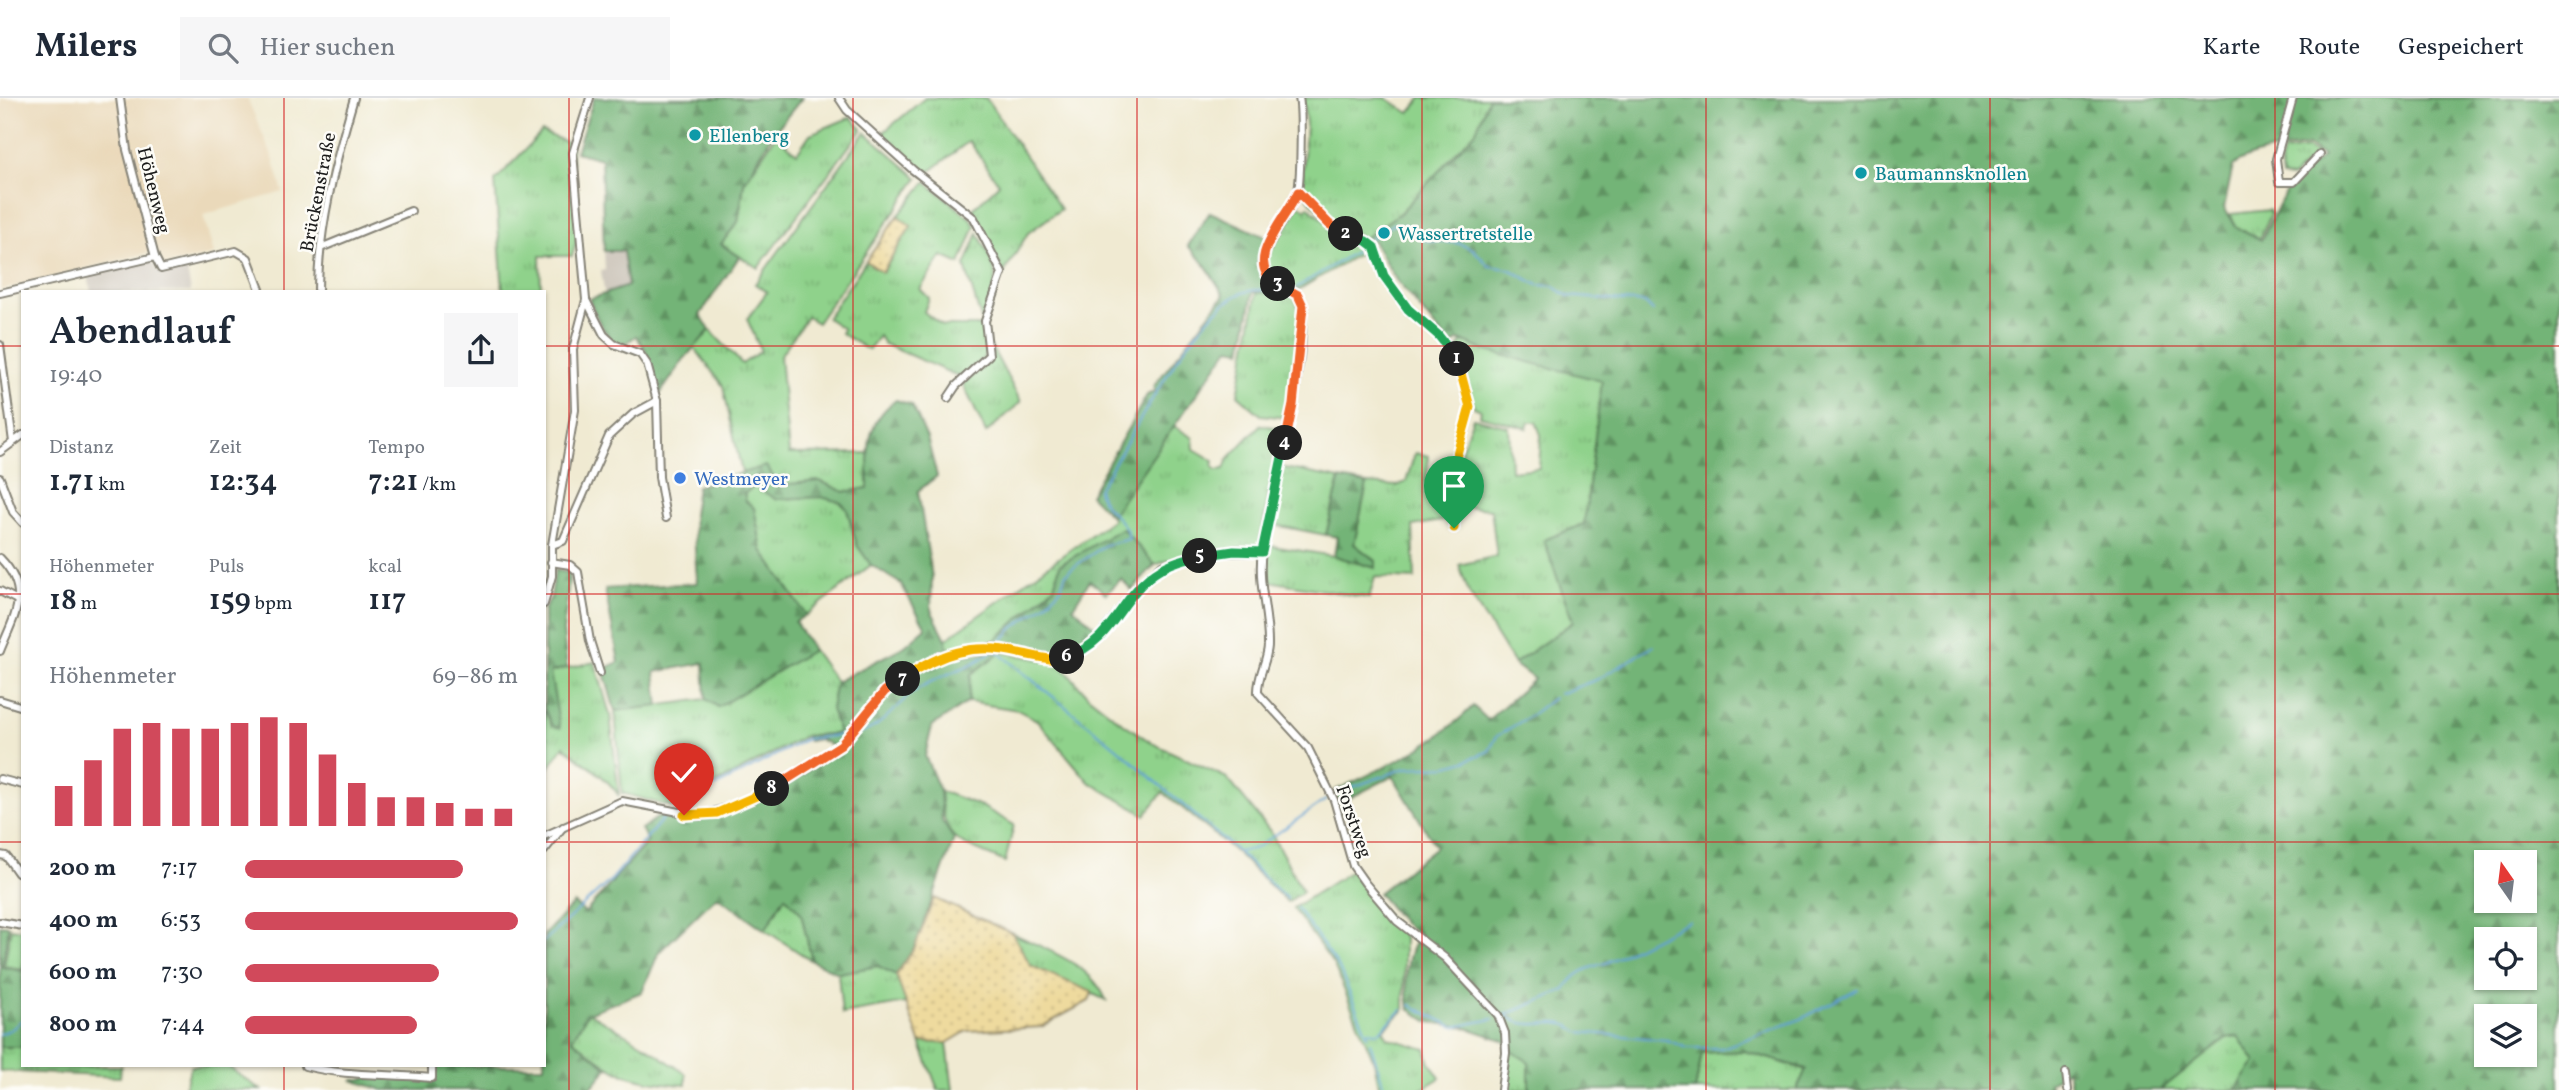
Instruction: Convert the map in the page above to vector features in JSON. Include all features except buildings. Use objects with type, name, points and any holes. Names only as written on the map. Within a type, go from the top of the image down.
[{"type":"street","name":"Höhenweg","points":[[0,293],[155,257],[127,150],[120,98]]},
{"type":"street","name":"Brückenstraße","points":[[318,290],[335,172],[354,98]]},
{"type":"street","points":[[546,601],[549,596],[552,545],[575,410],[573,349],[586,300],[573,153],[590,98]]},
{"type":"street","points":[[839,98],[847,110],[912,170],[974,218],[999,265],[1001,281],[985,321],[988,359],[956,386],[948,398]]},
{"type":"street","name":"Forstweg","points":[[1299,98],[1302,122],[1298,192],[1268,244],[1262,262],[1268,277],[1298,295],[1303,317],[1292,416],[1275,478],[1262,552],[1261,594],[1268,649],[1258,693],[1308,748],[1334,800],[1353,866],[1365,883],[1397,921],[1445,958],[1498,1015],[1506,1043],[1501,1090]]},
{"type":"street","points":[[2292,98],[2276,159],[2279,182],[2290,184],[2320,154]]},
{"type":"street","points":[[1298,192],[1335,229],[1371,244],[1384,276],[1408,309],[1453,350],[1470,407],[1455,461],[1454,528]]},
{"type":"street","points":[[323,247],[411,211]]},
{"type":"street","points":[[155,257],[161,269],[236,251],[248,258],[260,290]]},
{"type":"street","points":[[586,300],[604,335],[614,344],[639,354],[647,364],[657,401],[659,477],[666,518]]},
{"type":"street","points":[[0,345],[13,442]]},
{"type":"street","points":[[552,545],[563,541],[609,436],[633,414],[657,401]]},
{"type":"street","points":[[0,452],[21,438]]},
{"type":"street","points":[[0,478],[13,512],[21,521]]},
{"type":"street","points":[[546,835],[622,801],[700,816],[748,801],[796,776],[841,745],[885,691],[921,667],[953,651],[995,648],[1046,659],[1073,655],[1100,636],[1137,587],[1162,565],[1216,553],[1262,552]]},
{"type":"street","points":[[0,558],[15,573],[21,602],[0,651]]},
{"type":"street","points":[[551,562],[570,565],[578,572],[590,641],[600,673]]},
{"type":"street","points":[[0,591],[21,602]]},
{"type":"street","points":[[0,700],[21,706]]},
{"type":"street","points":[[0,779],[21,784]]},
{"type":"street","points":[[546,849],[565,826]]},
{"type":"street","points":[[0,855],[6,856],[21,874]]},
{"type":"street","points":[[0,922],[21,926]]},
{"type":"street","points":[[309,1067],[339,1074],[385,1072],[432,1078],[432,1067]]},
{"type":"street","points":[[2066,1073],[2068,1090]]},
{"type":"shaded area","points":[[247,98],[273,158],[283,192],[203,215],[214,254],[162,266],[156,251],[0,290],[0,100]]},
{"type":"shaded area","points":[[623,250],[628,287],[605,296],[601,271],[605,270],[604,251]]},
{"type":"shaded area","points":[[151,260],[158,272],[186,266],[191,290],[91,290],[88,275]]},
{"type":"green space","points":[[594,98],[802,98],[772,135],[744,183],[738,222],[721,244],[739,257],[700,315],[710,330],[684,359],[660,394],[645,349],[636,336],[622,346],[615,342],[601,326],[589,299],[628,286],[623,251],[604,251],[601,159],[576,152]]},
{"type":"green space","points":[[925,98],[986,98],[1061,209],[1028,233],[1004,273],[971,211],[999,184],[969,141],[924,176],[879,136]]},
{"type":"green space","points":[[1303,98],[1386,98],[1409,113],[1422,98],[1489,98],[1476,131],[1401,212],[1365,238],[1346,230],[1319,211],[1302,185],[1306,124]]},
{"type":"green space","points":[[1489,98],[2559,98],[2559,1090],[2235,1090],[2256,1062],[2238,1036],[2227,1038],[2160,1090],[2071,1090],[2067,1070],[2049,1083],[2052,1090],[1797,1090],[1806,1069],[1744,1051],[1702,1053],[1695,1090],[1529,1090],[1529,1062],[1510,1050],[1503,1040],[1464,1027],[1429,1022],[1409,1009],[1408,961],[1420,935],[1403,923],[1378,893],[1436,847],[1393,776],[1340,803],[1334,791],[1389,765],[1425,744],[1473,706],[1488,720],[1534,679],[1514,664],[1573,622],[1544,540],[1584,524],[1602,381],[1486,351],[1459,340],[1451,346],[1396,280],[1373,241],[1365,238],[1401,212],[1476,131]],"holes":[[[2308,146],[2323,156],[2288,187],[2261,240],[2237,227],[2224,208],[2233,166],[2259,154]]]},
{"type":"green space","points":[[851,117],[862,129],[758,268],[721,244],[738,222],[744,183],[776,135],[797,153],[810,134]]},
{"type":"green space","points":[[542,132],[571,144],[578,237],[572,256],[540,256],[541,290],[503,290],[495,181]]},
{"type":"green space","points":[[865,132],[918,178],[817,323],[807,317],[780,356],[789,454],[868,453],[868,488],[844,492],[820,481],[779,485],[765,467],[742,473],[723,386],[694,347],[710,330],[742,364],[761,351],[747,319],[767,292],[755,284]]},
{"type":"green space","points":[[2307,149],[2316,154],[2292,178],[2282,177],[2280,162],[2283,152]]},
{"type":"green space","points":[[926,182],[971,219],[975,226],[960,264],[942,256],[920,289],[929,298],[924,312],[943,326],[982,326],[986,348],[984,358],[960,377],[884,344],[879,336],[868,350],[841,333],[843,329],[827,318],[866,261],[883,272],[911,226],[898,216]]},
{"type":"green space","points":[[1296,204],[1306,209],[1308,206],[1341,236],[1370,247],[1298,290],[1272,275],[1264,264]]},
{"type":"green space","points":[[2269,210],[2271,214],[2258,241],[2237,227],[2230,214]]},
{"type":"green space","points":[[1210,212],[1270,239],[1260,262],[1261,272],[1295,296],[1253,292],[1242,350],[1229,348],[1111,516],[1090,495],[1147,395],[1155,391],[1153,387],[1224,295],[1204,263],[1188,246]]},
{"type":"green space","points":[[978,233],[991,259],[995,277],[992,295],[982,322],[965,266]]},
{"type":"green space","points":[[1257,291],[1295,296],[1300,313],[1288,418],[1261,415],[1238,395]]},
{"type":"green space","points":[[1462,342],[1603,381],[1584,524],[1544,540],[1573,622],[1514,664],[1469,593],[1459,565],[1497,556],[1491,509],[1455,506],[1457,462],[1473,418],[1509,427],[1511,471],[1539,468],[1541,435],[1536,422],[1529,422],[1527,428],[1480,416],[1481,410],[1474,407],[1458,349]]},
{"type":"green space","points":[[992,348],[1021,402],[986,433],[963,384],[990,360]]},
{"type":"green space","points":[[896,400],[912,405],[927,438],[937,476],[918,491],[932,577],[931,610],[946,639],[948,656],[1001,652],[971,674],[968,702],[932,726],[925,756],[940,791],[942,821],[954,839],[915,947],[896,975],[878,966],[838,973],[812,961],[801,913],[785,896],[765,930],[717,896],[659,952],[642,992],[588,1013],[572,1039],[608,1068],[589,1090],[383,1090],[352,1080],[385,1076],[434,1081],[436,1067],[546,1067],[546,933],[574,903],[585,913],[648,841],[641,829],[664,813],[696,819],[733,812],[753,804],[839,749],[819,739],[808,741],[806,736],[839,733],[831,709],[836,682],[905,646],[926,628],[901,584],[871,565],[857,545],[847,509],[840,502],[821,497],[775,499],[755,486],[745,493],[745,500],[754,508],[762,550],[806,615],[795,622],[813,650],[718,707],[706,699],[704,663],[655,672],[659,706],[615,711],[603,669],[619,662],[605,589],[697,583],[693,515],[697,486],[766,466],[779,485],[820,481],[844,492],[868,488],[870,440],[878,419]]},
{"type":"green space","points":[[1260,425],[1286,429],[1272,477],[1259,547],[1189,553],[1155,565],[1122,529],[1060,565],[1054,587],[992,643],[946,649],[946,639],[1113,519],[1111,516],[1174,426],[1193,438],[1194,449],[1214,461],[1213,467],[1217,470],[1224,469],[1228,459]]},
{"type":"green space","points":[[1415,453],[1429,456],[1426,481],[1452,480],[1452,519],[1413,526],[1415,579],[1375,577],[1369,598],[1263,580],[1265,545],[1334,556],[1375,568],[1376,561],[1354,544],[1367,484],[1397,486],[1406,482]]},
{"type":"green space","points":[[1280,467],[1340,479],[1326,535],[1269,524]]},
{"type":"green space","points":[[1340,479],[1367,484],[1354,544],[1376,561],[1376,568],[1334,556],[1337,537],[1326,535]]},
{"type":"green space","points":[[755,486],[776,499],[821,497],[840,502],[847,509],[857,545],[871,565],[806,615],[762,550],[754,508],[745,500],[745,493]]},
{"type":"green space","points":[[1122,528],[1155,565],[1132,590],[1121,579],[1106,594],[1090,580],[1073,607],[1100,631],[1071,648],[1059,651],[1048,652],[992,643],[1054,587],[1060,565]]},
{"type":"green space","points":[[555,570],[570,573],[563,631],[567,668],[550,672],[560,728],[552,726],[546,712],[546,606],[551,597]]},
{"type":"green space","points":[[813,650],[836,682],[831,709],[839,733],[805,736],[672,807],[622,793],[615,711],[706,699],[718,706]]},
{"type":"green space","points":[[1001,652],[1059,663],[1088,696],[1152,743],[1227,778],[1270,831],[1303,892],[1287,902],[1237,853],[1163,792],[1145,815],[1089,782],[1037,720],[1018,710],[968,702],[971,674]]},
{"type":"green space","points":[[595,662],[610,715],[619,796],[601,776],[564,746],[546,772],[546,712],[552,726],[550,672]]},
{"type":"green space","points":[[940,791],[981,806],[1014,825],[1005,862],[965,845],[950,832],[945,822]]},
{"type":"green space","points":[[1351,871],[1404,936],[1404,1010],[1383,1030],[1388,1038],[1426,1049],[1430,1063],[1440,1078],[1420,1090],[1380,1090],[1374,1061],[1334,965],[1293,908]]},
{"type":"green space","points":[[785,896],[801,913],[812,961],[765,930]]},
{"type":"green space","points":[[0,925],[9,926],[2,967],[21,971],[21,1047],[0,1047]]},
{"type":"green space","points":[[11,928],[21,930],[21,969],[4,966]]},
{"type":"green space","points":[[1012,933],[1079,967],[1099,987],[1106,1000],[1031,966]]},
{"type":"green space","points":[[878,966],[896,975],[906,1003],[842,1014],[838,973]]},
{"type":"green space","points":[[588,1012],[686,1074],[686,1085],[636,1078],[600,1061],[572,1039]]},
{"type":"green space","points":[[2238,1036],[2256,1062],[2235,1090],[2160,1090],[2227,1037]]},
{"type":"green space","points":[[920,1042],[947,1043],[953,1090],[938,1090]]},
{"type":"green space","points":[[0,1047],[21,1047],[21,1067],[121,1067],[120,1077],[0,1071]]},
{"type":"green space","points":[[1510,1050],[1529,1062],[1529,1090],[1506,1090]]},
{"type":"green space","points":[[1744,1051],[1806,1070],[1797,1090],[1695,1090],[1702,1052]]},
{"type":"green space","points":[[191,1067],[228,1067],[261,1090],[184,1090]]},
{"type":"sand","points":[[898,216],[911,226],[882,272],[866,261]]},
{"type":"sand","points":[[934,898],[1012,933],[1031,966],[1092,992],[1089,1001],[1041,1027],[967,1031],[947,1043],[920,1042],[896,975],[915,947]]},
{"type":"waterway","points":[[1371,238],[1393,224],[1406,225],[1424,240],[1457,243],[1473,249],[1489,266],[1509,269],[1538,285],[1553,286],[1568,296],[1645,303],[1653,311]]},
{"type":"waterway","points":[[1297,287],[1366,245]]},
{"type":"waterway","points":[[997,646],[1013,628],[1045,605],[1061,588],[1065,575],[1072,568],[1105,545],[1129,539],[1124,525],[1104,503],[1098,489],[1164,380],[1205,323],[1225,303],[1245,292],[1266,290],[1288,293]]},
{"type":"waterway","points":[[1559,694],[1598,679],[1654,646]]},
{"type":"waterway","points":[[858,733],[881,722],[908,696],[925,685],[975,662],[993,650]]},
{"type":"waterway","points":[[995,650],[1117,748],[1238,852],[1287,899]]},
{"type":"waterway","points":[[1336,793],[1406,768],[1448,766],[1489,751],[1497,736],[1553,698]]},
{"type":"waterway","points":[[675,808],[806,739],[843,735]]},
{"type":"waterway","points":[[1239,852],[1256,848],[1327,799]]},
{"type":"waterway","points":[[546,939],[612,879],[665,816]]},
{"type":"waterway","points":[[1297,908],[1338,966],[1368,1036]]},
{"type":"waterway","points":[[1503,1016],[1565,990],[1572,979],[1582,972],[1606,963],[1689,921]]},
{"type":"waterway","points":[[1506,1015],[1525,1024],[1561,1023],[1579,1032],[1667,1040],[1687,1048],[1722,1048],[1801,1019],[1857,989]]},
{"type":"waterway","points":[[1410,1005],[1454,1027],[1493,1019]]},
{"type":"waterway","points":[[1367,1031],[1379,1032],[1402,1010]]},
{"type":"waterway","points":[[0,1034],[12,1029],[21,1021]]},
{"type":"waterway","points":[[1370,1042],[1385,1090]]},
{"type":"place","name":"Ellenberg","points":[[695,135]]},
{"type":"place","name":"Baumannsknollen","points":[[1861,173]]},
{"type":"place","name":"Wassertretstelle","points":[[1384,233]]},
{"type":"place","name":"Westmeyer","points":[[680,478]]},
{"type":"route","points":[[684,815],[717,813],[748,801],[796,776],[841,745],[885,691],[940,656],[953,651],[992,648],[1046,659],[1073,655],[1100,636],[1137,587],[1162,565],[1216,553],[1247,550],[1262,552],[1275,478],[1290,426],[1303,306],[1298,295],[1268,277],[1263,271],[1262,262],[1268,244],[1298,192],[1335,229],[1374,247],[1384,276],[1408,309],[1453,350],[1470,407],[1470,416],[1455,461],[1454,528]]}]
